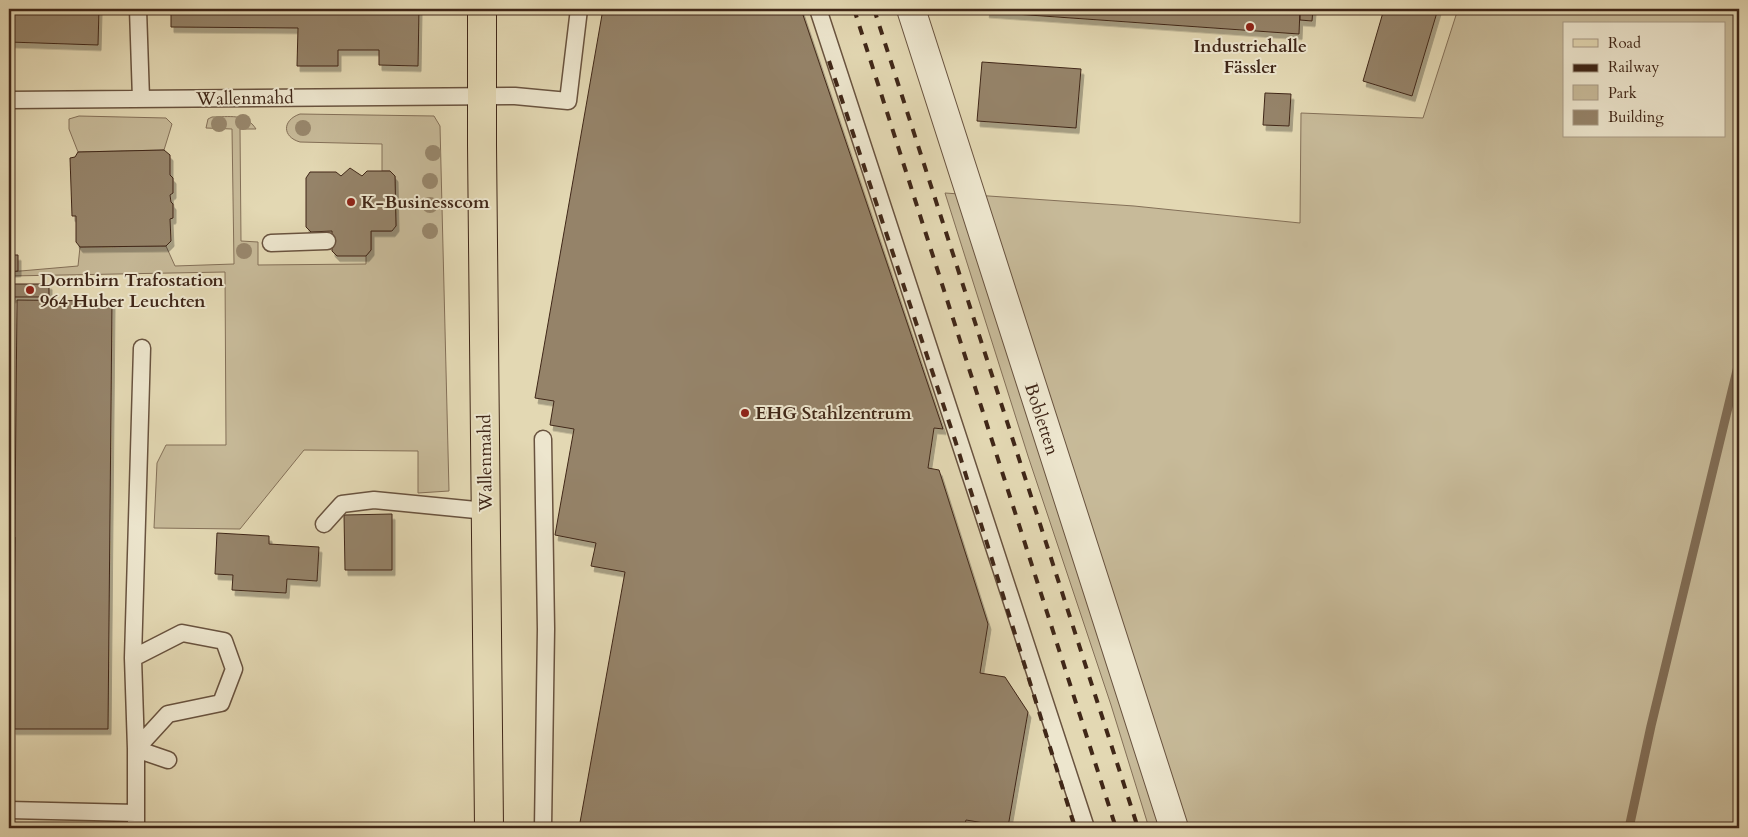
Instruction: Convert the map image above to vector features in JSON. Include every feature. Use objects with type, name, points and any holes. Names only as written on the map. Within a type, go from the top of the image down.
[{"type":"main road","name":"Wallenmahd","points":[[482,9],[481,97],[490,828]]},
{"type":"street","name":"Bobletten","points":[[911,9],[1174,828]]},
{"type":"lane","points":[[138,9],[141,99]]},
{"type":"lane","points":[[481,97],[515,96],[568,101],[579,9]]},
{"type":"lane","points":[[818,9],[1086,828]]},
{"type":"lane","name":"Wallenmahd","points":[[9,100],[481,97]]},
{"type":"lane","points":[[271,243],[327,241]]},
{"type":"lane","points":[[9,810],[136,821],[133,658],[142,348]]},
{"type":"lane","points":[[543,439],[546,629],[543,828]]},
{"type":"lane","points":[[324,524],[342,504],[374,500],[486,511]]},
{"type":"lane","points":[[133,658],[182,633],[224,641],[234,669],[221,703],[168,714],[136,749]]},
{"type":"lane","points":[[136,749],[168,760]]},
{"type":"green space","points":[[1458,9],[1739,9],[1739,828],[1149,828],[945,193],[1134,206],[1300,223],[1301,113],[1423,118]]},
{"type":"green space","points":[[300,114],[434,116],[440,126],[449,491],[418,493],[418,451],[304,450],[240,529],[154,528],[157,463],[166,445],[226,445],[225,272],[9,276],[9,272],[78,266],[80,247],[166,246],[175,266],[234,264],[232,129],[206,128],[208,119],[212,117],[242,118],[247,120],[256,129],[240,129],[241,241],[258,242],[258,265],[366,264],[366,256],[371,250],[371,231],[391,231],[396,226],[395,176],[390,171],[382,171],[382,144],[300,142],[294,140],[287,133],[286,128],[290,120]]},
{"type":"green space","points":[[79,116],[166,118],[172,124],[164,150],[78,152],[69,129],[69,119]]},
{"type":"building","points":[[9,9],[99,9],[98,45],[9,42]]},
{"type":"building","points":[[171,9],[419,9],[418,66],[379,65],[379,50],[338,50],[338,66],[297,66],[298,28],[171,27]]},
{"type":"building","name":"EHG Stahlzentrum","points":[[603,9],[801,9],[943,429],[934,428],[928,468],[939,470],[988,624],[980,673],[1005,677],[1028,712],[1008,827],[966,820],[964,828],[579,828],[625,572],[591,566],[596,543],[555,535],[574,429],[550,425],[554,401],[535,398]]},
{"type":"building","name":"Industriehalle Fässler","points":[[987,9],[1300,9],[1299,34],[986,12]]},
{"type":"building","points":[[1300,9],[1313,9],[1312,21],[1300,20]]},
{"type":"building","points":[[1384,9],[1438,9],[1412,96],[1363,81]]},
{"type":"building","points":[[982,62],[1081,69],[1076,128],[977,121]]},
{"type":"building","points":[[1265,93],[1291,94],[1289,126],[1263,125]]},
{"type":"building","points":[[164,150],[170,155],[170,175],[173,178],[173,193],[170,195],[173,204],[173,218],[170,219],[171,241],[166,246],[80,247],[76,242],[76,216],[72,216],[70,158],[75,157],[78,152]]},
{"type":"building","name":"K-Businesscom","points":[[350,168],[362,176],[367,171],[390,171],[395,176],[396,226],[392,231],[371,231],[371,250],[366,256],[337,256],[332,251],[332,231],[311,232],[306,227],[306,178],[310,172],[336,172],[341,176]]},
{"type":"building","points":[[9,255],[18,255],[18,271],[9,272]]},
{"type":"building","name":"Dornbirn Trafostation 964 Huber Leuchten","points":[[11,284],[49,284],[49,297],[10,297]]},
{"type":"building","points":[[17,300],[112,301],[108,729],[13,729]]},
{"type":"building","points":[[392,514],[392,570],[345,570],[344,515]]},
{"type":"building","points":[[217,533],[269,536],[269,544],[319,547],[317,581],[287,579],[286,593],[232,590],[233,575],[215,574]]},
{"type":"building","points":[[9,537],[15,537],[14,636],[9,635]]},
{"type":"waterway","points":[[1629,828],[1651,726],[1739,362]]},
{"type":"railway","points":[[854,9],[1116,828]]},
{"type":"railway","points":[[874,9],[1138,828]]},
{"type":"railway","points":[[829,61],[955,440],[1075,828]]},
{"type":"place","name":"Industriehalle Fässler","points":[[1250,27]]},
{"type":"place","name":"K-Businesscom","points":[[351,202]]},
{"type":"place","name":"Dornbirn Trafostation 964 Huber Leuchten","points":[[30,290]]},
{"type":"place","name":"EHG Stahlzentrum","points":[[745,413]]}]
